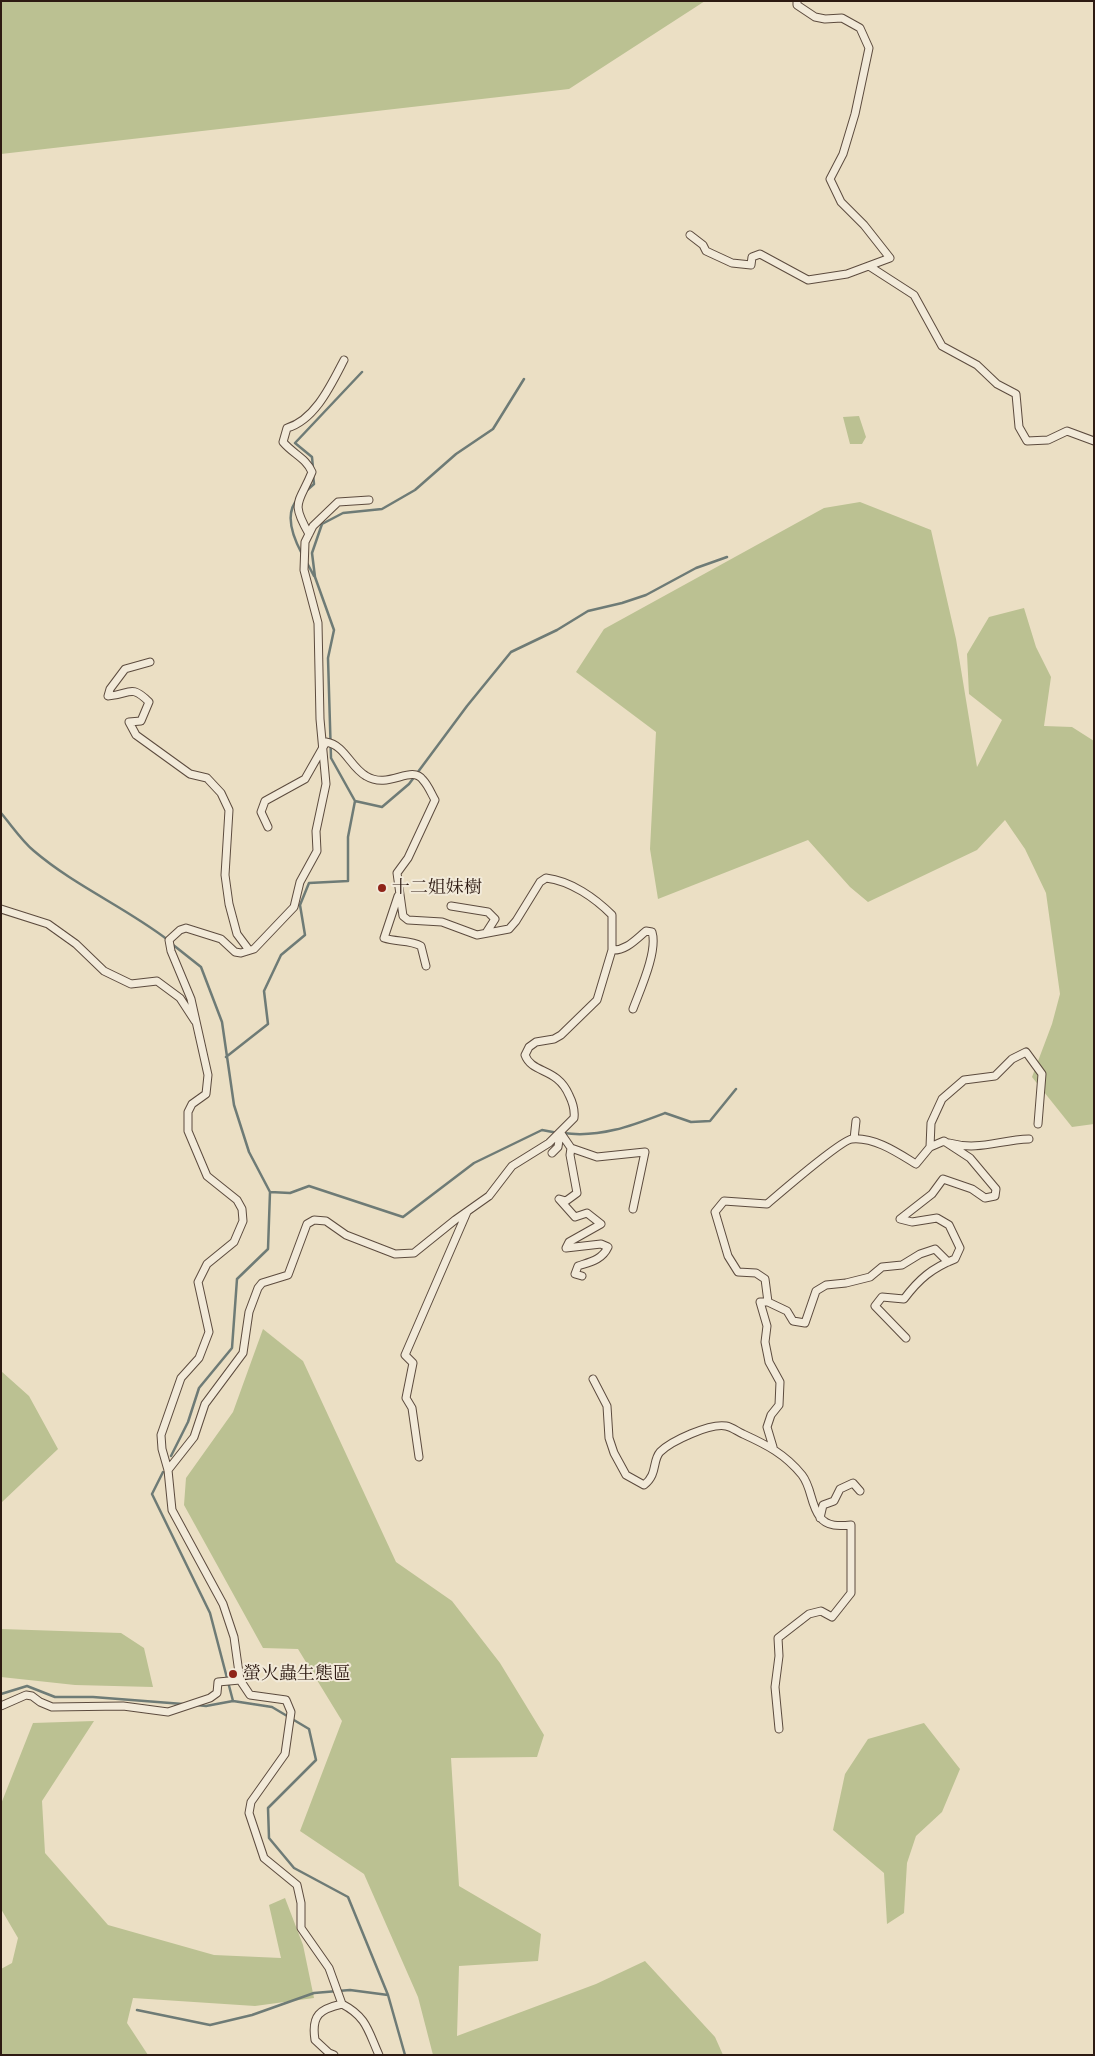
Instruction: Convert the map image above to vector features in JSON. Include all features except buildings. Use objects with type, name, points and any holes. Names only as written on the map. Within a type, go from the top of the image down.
[{"type":"street","points":[[690,235],[704,245],[706,251],[732,263],[751,265],[752,257],[760,254],[808,280],[847,274],[890,258],[864,225],[841,202],[830,179],[843,154],[855,114],[869,48],[860,28],[842,18],[825,20],[815,17],[797,5],[797,1]]},
{"type":"street","points":[[869,266],[914,295],[942,346],[977,365],[997,384],[1016,394],[1019,427],[1027,441],[1048,440],[1068,431],[1094,441]]},
{"type":"street","points":[[309,534],[297,514],[299,499],[312,472],[307,461],[292,453],[283,442],[287,428],[296,425],[326,394],[344,360]]},
{"type":"street","points":[[369,500],[338,502],[319,520],[305,542],[304,570],[318,623],[322,747],[326,784],[316,831],[317,851],[300,882],[294,907],[254,949],[235,952],[222,939],[186,928],[180,930],[169,940],[170,949],[192,999],[208,1075],[206,1094],[192,1104],[188,1112],[188,1132],[206,1176],[237,1200],[242,1209],[243,1221],[234,1242],[207,1264],[198,1282],[209,1332],[199,1358],[181,1378],[161,1435],[162,1449],[168,1470],[172,1510],[223,1604],[234,1637],[240,1680],[250,1695],[286,1700],[291,1712],[285,1754],[251,1802],[249,1813],[264,1858],[297,1885],[301,1902],[301,1928],[329,1968],[342,2004],[362,2018],[379,2055]]},
{"type":"street","points":[[150,662],[125,669],[110,689],[108,696],[127,690],[139,692],[149,702],[141,721],[129,722],[136,735],[190,774],[207,778],[221,793],[229,810],[225,875],[229,904],[237,934],[249,950]]},
{"type":"street","points":[[168,1470],[194,1437],[205,1404],[243,1353],[249,1312],[258,1288],[262,1283],[288,1275],[307,1224],[314,1220],[326,1221],[346,1235],[395,1254],[414,1253],[489,1196],[512,1166],[549,1143],[574,1118],[575,1112],[564,1083],[555,1076],[530,1064],[525,1055],[529,1047],[536,1042],[554,1039],[561,1035],[597,1000],[612,950],[612,915],[598,902],[558,879],[546,878],[540,882],[516,921],[509,928],[477,935],[442,922],[408,920],[403,916],[397,873],[408,858],[434,800],[422,778],[417,775],[408,773],[394,780],[376,780],[364,776],[335,744],[326,742],[305,779],[265,801],[261,812],[268,827]]},
{"type":"street","points":[[399,893],[384,938],[399,942],[415,942],[421,946],[426,966]]},
{"type":"street","points":[[451,906],[488,912],[494,919],[486,933]]},
{"type":"street","points":[[1,909],[48,924],[76,944],[104,971],[132,984],[157,981],[180,998],[197,1025]]},
{"type":"street","points":[[612,950],[618,950],[628,945],[646,931],[652,932],[654,938],[651,956],[633,1009]]},
{"type":"street","points":[[930,1147],[931,1123],[942,1099],[964,1080],[995,1076],[1012,1059],[1026,1052],[1042,1074],[1038,1124]]},
{"type":"street","points":[[854,1139],[856,1121]]},
{"type":"street","points":[[560,1132],[571,1148],[597,1157],[645,1152],[632,1209]]},
{"type":"street","points":[[552,1153],[558,1147],[560,1132]]},
{"type":"street","points":[[768,1302],[765,1279],[756,1273],[738,1272],[733,1264],[721,1236],[715,1212],[724,1201],[767,1204],[808,1169],[850,1138],[863,1139],[894,1150],[916,1164],[930,1147],[944,1141],[973,1147],[1006,1140],[1029,1139]]},
{"type":"street","points":[[906,1338],[874,1306],[882,1297],[904,1299],[919,1279],[936,1266],[955,1259],[960,1248],[949,1225],[937,1218],[912,1222],[900,1219],[932,1194],[943,1179],[972,1189],[990,1199],[995,1196],[996,1189],[970,1158],[944,1141]]},
{"type":"street","points":[[571,1148],[570,1155],[576,1193],[566,1201],[559,1200],[575,1217],[587,1213],[600,1224],[569,1242],[566,1248],[600,1244],[608,1247],[605,1254],[578,1266],[575,1274],[582,1276]]},
{"type":"street","points":[[419,1457],[412,1408],[406,1398],[413,1364],[405,1355],[468,1211]]},
{"type":"street","points":[[773,1447],[767,1427],[780,1396],[780,1382],[769,1362],[765,1342],[767,1326],[760,1302],[768,1302],[787,1311],[793,1321],[805,1323],[816,1290],[826,1285],[846,1283],[870,1277],[882,1268],[902,1265],[920,1254],[935,1249],[948,1262]]},
{"type":"street","points":[[593,1379],[607,1406],[609,1438],[614,1452],[626,1474],[644,1485],[652,1479],[659,1453],[685,1436],[702,1429],[726,1426],[773,1447],[802,1475],[811,1489],[814,1506],[820,1518],[834,1526],[851,1525],[851,1593],[832,1617],[821,1611],[810,1614],[778,1638],[779,1656],[775,1686],[779,1729]]},
{"type":"street","points":[[820,1518],[823,1505],[834,1501],[840,1489],[852,1483],[860,1491]]},
{"type":"street","points":[[1,1706],[26,1695],[32,1696],[52,1707],[123,1706],[168,1712],[210,1698],[217,1693],[218,1682],[240,1680]]},
{"type":"street","points":[[334,2055],[329,2053],[316,2040],[315,2020],[319,2012],[326,2007],[342,2004]]},
{"type":"green space","points":[[1,1],[705,1],[569,89],[1,154]]},
{"type":"green space","points":[[859,416],[866,437],[862,444],[850,444],[843,417]]},
{"type":"green space","points":[[860,502],[931,530],[956,639],[977,767],[1002,720],[969,694],[967,654],[989,617],[1024,608],[1036,647],[1051,677],[1044,726],[1072,727],[1094,741],[1094,1124],[1072,1127],[1032,1077],[1052,1024],[1060,994],[1046,893],[1025,849],[1005,820],[977,850],[868,902],[850,887],[808,840],[658,899],[650,849],[656,732],[576,672],[604,629],[824,508]]},
{"type":"green space","points":[[263,1329],[303,1361],[396,1562],[452,1601],[500,1663],[544,1735],[537,1757],[451,1758],[459,1886],[541,1934],[538,1961],[459,1966],[457,2036],[596,1984],[645,1961],[715,2037],[723,2055],[433,2055],[418,1997],[364,1874],[300,1831],[342,1721],[298,1649],[263,1648],[184,1505],[186,1478],[233,1412]]},
{"type":"green space","points":[[1,1371],[29,1396],[58,1449],[1,1503]]},
{"type":"green space","points":[[1,1629],[121,1633],[144,1648],[153,1687],[75,1685],[1,1677]]},
{"type":"green space","points":[[94,1721],[42,1801],[45,1853],[108,1925],[214,1955],[281,1958],[269,1905],[285,1898],[303,1945],[314,1998],[255,2006],[133,1998],[127,2023],[148,2055],[1,2055],[1,1969],[12,1963],[18,1938],[1,1909],[1,1804],[33,1723]]},
{"type":"green space","points":[[924,1723],[960,1769],[942,1812],[916,1836],[907,1863],[904,1913],[887,1924],[884,1873],[833,1830],[845,1774],[868,1739]]},
{"type":"waterway","points":[[313,468],[312,457],[295,443],[362,372]]},
{"type":"waterway","points":[[355,801],[331,758],[328,658],[334,630],[315,577],[312,553],[322,524],[343,513],[382,509],[415,490],[456,454],[493,429],[524,379]]},
{"type":"waterway","points":[[305,492],[314,484],[313,474]]},
{"type":"waterway","points":[[298,499],[291,512],[291,526],[302,554]]},
{"type":"waterway","points":[[226,1057],[268,1024],[264,991],[281,955],[305,935],[300,905],[309,883],[348,881],[348,837],[355,801],[382,807],[409,784],[467,706],[511,652],[557,630],[588,611],[646,595],[696,568],[727,557]]},
{"type":"waterway","points":[[306,561],[314,576]]},
{"type":"waterway","points":[[1,813],[25,843],[50,864],[168,940]]},
{"type":"waterway","points":[[171,1456],[188,1422],[199,1388],[232,1348],[237,1279],[268,1249],[270,1192],[249,1152],[234,1105],[222,1022],[201,967],[172,944]]},
{"type":"waterway","points":[[563,1133],[590,1134],[615,1130],[665,1113],[691,1122],[710,1121],[736,1089]]},
{"type":"waterway","points":[[270,1192],[290,1193],[309,1186],[403,1217],[474,1163],[542,1130],[558,1133]]},
{"type":"waterway","points":[[163,1472],[152,1494],[210,1613],[233,1701],[272,1707],[309,1729],[316,1760],[268,1808],[269,1838],[294,1868],[348,1897],[388,1995],[405,2055]]},
{"type":"waterway","points":[[1,1694],[27,1686],[55,1697],[93,1697],[183,1704]]},
{"type":"waterway","points":[[196,1705],[206,1706],[233,1701]]},
{"type":"waterway","points":[[137,2010],[210,2025],[252,2015],[314,1993],[350,1990],[388,1995]]},
{"type":"place","name":"十二姐妹樹","points":[[382,888]]},
{"type":"place","name":"螢火蟲生態區","points":[[233,1674]]}]
